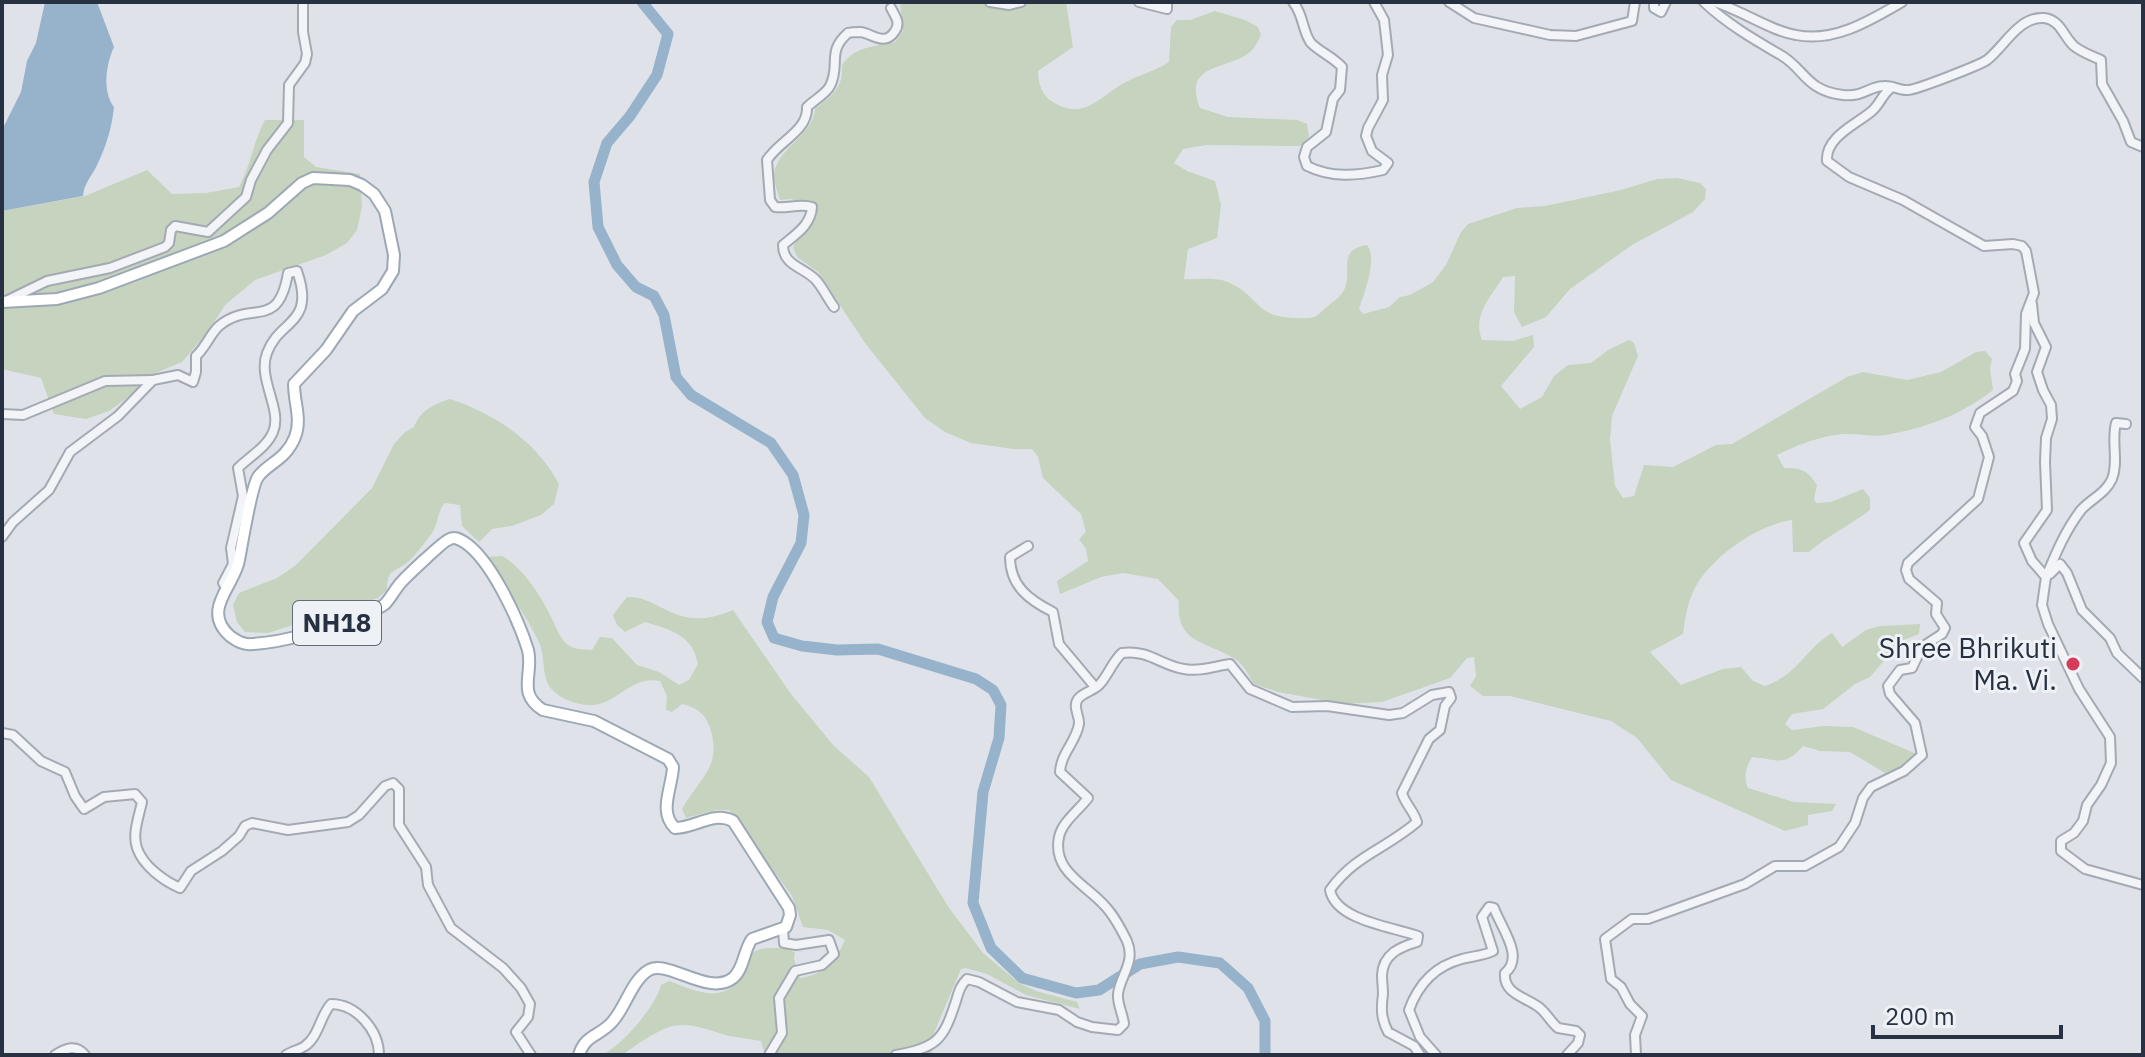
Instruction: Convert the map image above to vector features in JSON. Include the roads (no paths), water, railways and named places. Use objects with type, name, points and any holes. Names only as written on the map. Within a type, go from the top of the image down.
[{"type":"main road","name":"NH18","points":[[2,302],[57,299],[99,288],[224,241],[268,213],[302,183],[313,178],[350,180],[374,194],[390,226],[393,271],[382,289],[353,311],[326,350],[294,384],[299,415],[295,438],[277,463],[258,478],[241,539],[239,563],[225,586],[219,609],[223,630],[237,642],[252,644],[303,636],[384,606],[401,581],[442,544],[452,538],[462,540],[478,554],[516,614],[529,655],[527,685],[530,700],[543,710],[594,721],[668,759],[673,767],[665,809],[668,821],[675,828],[719,817],[733,821],[789,908],[788,924],[783,929]]},
{"type":"main road","points":[[579,1055],[589,1036],[614,1020],[637,982],[648,971],[659,967],[692,979],[730,980],[737,973],[752,939],[783,929]]},
{"type":"street","points":[[2,302],[47,281],[110,268],[165,247],[175,226],[194,232],[208,232],[246,197],[267,150],[288,123],[289,85],[305,63],[307,54],[303,2]]},
{"type":"street","points":[[990,2],[1009,5],[1021,2]]},
{"type":"street","points":[[1139,2],[1167,9],[1167,2]]},
{"type":"street","points":[[1293,2],[1302,15],[1305,32],[1312,44],[1334,57],[1342,67],[1340,90],[1333,99],[1326,132],[1307,147],[1304,157],[1307,166],[1323,174],[1363,175],[1383,170],[1388,163],[1372,151],[1366,136],[1383,100],[1382,75],[1388,55],[1384,20],[1374,2]]},
{"type":"street","points":[[1449,2],[1474,18],[1550,35],[1576,36],[1632,21],[1635,2]]},
{"type":"street","points":[[1654,2],[1654,8],[1661,12],[1666,2]]},
{"type":"street","points":[[1704,2],[1719,17],[1764,48],[1781,55],[1807,82],[1841,95],[1862,95],[1881,85],[1908,90],[1969,70],[1988,59],[2025,24],[2045,18],[2058,23],[2075,47],[2101,60],[2102,84],[2131,142],[2143,147]]},
{"type":"street","points":[[1714,2],[1796,35],[1829,35],[1860,26],[1902,2]]},
{"type":"street","points":[[834,307],[816,280],[790,263],[783,254],[783,245],[805,227],[812,215],[812,207],[775,207],[770,200],[767,160],[796,132],[807,117],[807,107],[828,90],[834,78],[834,50],[840,40],[848,33],[864,32],[874,39],[885,39],[898,28],[898,20],[890,4]]},
{"type":"street","points":[[1892,87],[1883,93],[1870,113],[1834,139],[1826,154],[1827,161],[1849,177],[1903,200],[1984,246],[2013,244],[2022,246],[2026,251],[2034,293],[2034,323],[2046,347],[2037,372],[2051,405],[2052,419],[2046,438],[2047,510],[2024,543],[2032,561],[2046,577]]},
{"type":"street","points":[[2,414],[23,415],[105,381],[153,380],[178,375],[193,382],[196,356],[206,347],[217,327],[235,316],[268,310],[283,297],[288,273],[297,271],[301,282],[301,307],[295,322],[278,337],[267,353],[265,371],[269,398],[276,414],[274,431],[265,444],[238,468],[243,496],[231,548],[233,564],[223,583],[225,586]]},
{"type":"street","points":[[1636,1055],[1635,1035],[1642,1016],[1630,1004],[1622,988],[1611,979],[1605,939],[1632,919],[1648,919],[1745,884],[1775,866],[1805,866],[1839,847],[1855,823],[1863,798],[1871,787],[1904,771],[1922,755],[1915,723],[1890,694],[1888,686],[1900,670],[1912,668],[1922,647],[1942,634],[1945,628],[1936,614],[1937,603],[1909,579],[1906,570],[1908,563],[1978,499],[1989,457],[1982,436],[1975,427],[1976,420],[1980,413],[2013,391],[2017,381],[2015,374],[2025,349],[2026,314],[2032,303]]},
{"type":"street","points":[[2,537],[13,522],[49,490],[70,452],[118,416],[153,380]]},
{"type":"street","points":[[2126,424],[2116,423],[2112,444],[2115,468],[2110,483],[2085,506],[2062,537],[2046,577],[2042,605],[2079,689],[2110,737],[2111,763],[2087,805],[2083,821],[2074,833],[2061,841],[2061,851],[2085,869],[2143,885]]},
{"type":"street","points":[[1028,546],[1010,557],[1014,580],[1032,601],[1053,612],[1059,644],[1095,687]]},
{"type":"street","points":[[2046,577],[2060,564],[2067,573],[2082,610],[2110,638],[2117,653],[2143,678]]},
{"type":"street","points":[[896,1055],[932,1046],[938,1040],[947,1028],[960,986],[967,979],[1017,1002],[1059,1010],[1077,1022],[1092,1027],[1118,1030],[1124,1024],[1118,993],[1131,953],[1105,905],[1070,875],[1059,859],[1059,836],[1071,816],[1088,798],[1060,772],[1060,767],[1080,721],[1075,704],[1078,698],[1095,687],[1122,653],[1133,651],[1181,669],[1230,664],[1250,689],[1292,707],[1327,706],[1389,715],[1403,713],[1432,695],[1449,692],[1451,698],[1445,706],[1440,730],[1429,739],[1402,793],[1417,822],[1387,845],[1373,850],[1347,868],[1330,890],[1338,905],[1363,919],[1418,936],[1417,942],[1399,948],[1386,960],[1382,973],[1380,1011],[1388,1032],[1414,1046],[1420,1055]]},
{"type":"street","points":[[2,733],[13,735],[41,761],[65,772],[84,809],[104,797],[135,794],[142,802],[136,832],[137,849],[155,873],[180,888],[191,871],[222,851],[245,826],[252,823],[288,830],[348,822],[359,815],[385,786],[393,783],[399,789],[399,825],[426,867],[428,885],[451,928],[503,968],[521,988],[530,1004],[528,1017],[516,1032],[531,1055]]},
{"type":"street","points":[[1436,1055],[1420,1037],[1409,1010],[1415,992],[1428,977],[1447,964],[1493,951],[1482,917],[1489,907],[1494,908],[1513,948],[1511,968],[1505,973],[1504,980],[1509,990],[1542,1010],[1558,1028],[1576,1031],[1580,1035],[1578,1043],[1567,1055]]},
{"type":"street","points":[[769,1055],[782,1033],[779,998],[795,971],[822,965],[834,954],[829,940],[796,945],[784,943],[783,929]]},
{"type":"street","points":[[286,1055],[306,1045],[331,1004],[342,1004],[355,1011],[375,1037],[379,1055]]},
{"type":"street","points":[[55,1055],[71,1047],[80,1049],[85,1055]]},
{"type":"water","points":[[45,2],[97,2],[114,47],[106,77],[114,107],[112,122],[83,196],[2,211],[2,130],[21,92]]},
{"type":"waterway","points":[[642,2],[668,34],[657,75],[630,116],[607,143],[594,182],[598,227],[617,265],[636,287],[654,296],[664,315],[676,377],[691,395],[771,443],[793,475],[804,515],[801,543],[773,597],[767,622],[774,638],[802,646],[837,650],[878,649],[976,679],[993,690],[1001,705],[999,738],[983,792],[973,903],[991,948],[1022,978],[1076,993],[1099,990],[1140,964],[1178,957],[1220,963],[1248,988],[1265,1021],[1265,1055]]},
{"type":"place","name":"Shree Bhrikuti Ma. Vi.","points":[[2073,664]]}]
